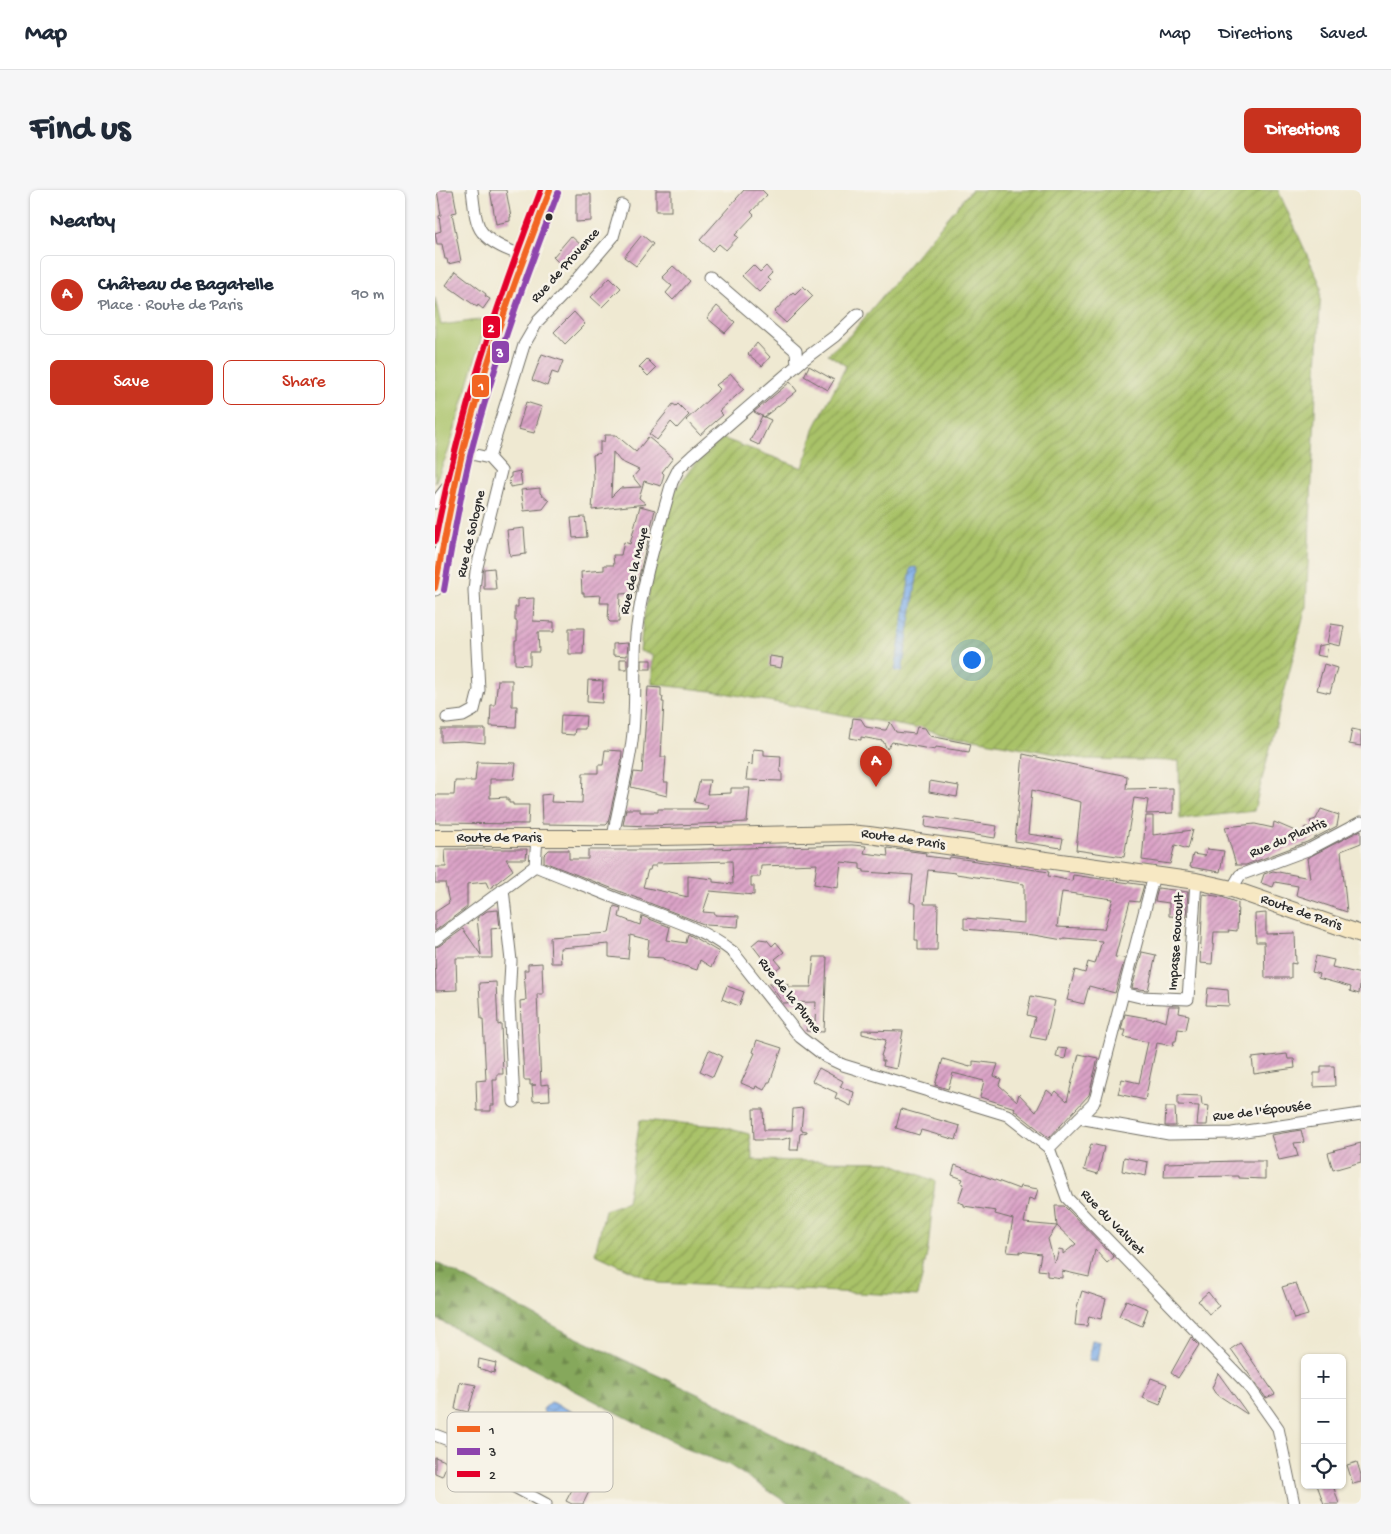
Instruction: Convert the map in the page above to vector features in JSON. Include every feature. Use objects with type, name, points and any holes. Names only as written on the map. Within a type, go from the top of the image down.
[{"type":"main road","name":"Route de Paris","points":[[435,838],[613,838],[849,833],[1196,881],[1232,889],[1361,934]]},
{"type":"street","points":[[472,190],[481,232],[490,240],[523,256]]},
{"type":"street","points":[[435,588],[437,559],[463,452],[511,290],[550,190]]},
{"type":"street","name":"Rue de Provence","points":[[489,458],[523,345],[538,320],[563,295],[613,237],[622,205]]},
{"type":"street","points":[[710,277],[796,351],[797,365]]},
{"type":"street","name":"Rue de la Maye","points":[[613,838],[633,737],[636,635],[641,602],[647,572],[673,482],[679,468],[797,365],[835,336],[858,314]]},
{"type":"street","points":[[463,452],[489,458]]},
{"type":"street","name":"Rue de Sologne","points":[[447,718],[463,716],[474,710],[479,690],[474,590],[476,571],[501,470],[489,458]]},
{"type":"street","points":[[435,503],[458,473]]},
{"type":"street","name":"Rue du Plantis","points":[[1232,889],[1240,875],[1310,849],[1361,822]]},
{"type":"street","points":[[435,940],[535,866],[537,837]]},
{"type":"street","name":"Rue de la Plume","points":[[535,866],[696,929],[721,943],[733,952],[800,1038],[826,1058],[843,1065],[1007,1115],[1049,1148]]},
{"type":"street","points":[[1049,1148],[1093,1104],[1096,1097],[1154,875]]},
{"type":"street","name":"Impasse Roucoult","points":[[1123,993],[1140,997],[1188,999],[1196,881]]},
{"type":"street","points":[[503,889],[511,961],[509,1001],[514,1102]]},
{"type":"street","name":"Rue de l'Épousée","points":[[1079,1118],[1169,1134],[1232,1133],[1361,1114]]},
{"type":"street","name":"Rue du Valvret","points":[[1049,1148],[1067,1198],[1247,1384],[1278,1428],[1294,1504]]},
{"type":"street","points":[[435,1435],[447,1440]]},
{"type":"street","points":[[524,1492],[546,1504]]},
{"type":"green space","points":[[971,190],[1278,190],[1321,286],[1306,607],[1254,811],[1180,819],[1179,761],[1083,759],[719,692],[652,684],[652,655],[640,651],[643,620],[660,540],[672,495],[694,464],[719,437],[803,468],[815,427],[846,366],[828,354],[850,335]]},
{"type":"green space","points":[[435,298],[441,325],[487,319],[448,452],[435,483]]},
{"type":"green space","points":[[640,1120],[719,1126],[749,1134],[753,1160],[888,1162],[935,1181],[928,1249],[918,1296],[658,1283],[595,1254],[605,1210],[627,1202]]},
{"type":"green space","points":[[435,1262],[571,1335],[719,1404],[756,1426],[809,1452],[888,1485],[910,1504],[789,1504],[729,1465],[687,1449],[435,1318]]},
{"type":"water","points":[[916,567],[918,571],[902,672],[895,671],[911,568]]},
{"type":"water","points":[[1092,1340],[1101,1342],[1098,1361],[1089,1360]]},
{"type":"water","points":[[551,1402],[574,1412],[544,1412],[543,1409]]},
{"type":"building","points":[[437,190],[453,190],[457,212],[452,213],[461,261],[448,264],[442,244],[437,244],[435,233],[441,231],[439,216],[441,215]]},
{"type":"building","points":[[490,190],[506,190],[511,217],[510,221],[496,224]]},
{"type":"building","points":[[656,190],[671,190],[671,211],[656,211]]},
{"type":"building","points":[[744,190],[762,190],[767,195],[751,212],[754,215],[735,235],[738,237],[726,250],[719,244],[712,251],[700,240]]},
{"type":"building","points":[[576,194],[591,194],[591,221],[576,222]]},
{"type":"building","points":[[642,235],[653,244],[636,266],[624,257]]},
{"type":"building","points":[[571,236],[582,246],[563,267],[553,257]]},
{"type":"building","points":[[753,265],[760,272],[766,266],[772,273],[767,278],[770,281],[759,292],[742,276]]},
{"type":"building","points":[[673,266],[690,281],[673,300],[666,293],[672,286],[662,277]]},
{"type":"building","points":[[456,271],[490,299],[483,309],[478,305],[477,307],[446,285]]},
{"type":"building","points":[[610,277],[621,288],[602,307],[591,297]]},
{"type":"building","points":[[803,286],[813,296],[786,323],[774,312],[793,292],[795,294]]},
{"type":"building","points":[[717,306],[735,322],[725,333],[707,318]]},
{"type":"building","points":[[574,312],[585,324],[565,344],[554,332]]},
{"type":"building","points":[[757,343],[770,357],[762,366],[748,354]]},
{"type":"building","points":[[542,354],[563,361],[558,374],[552,372],[547,386],[532,380]]},
{"type":"building","points":[[647,359],[656,368],[648,376],[639,367]]},
{"type":"building","points":[[809,366],[834,380],[828,390],[804,376]]},
{"type":"building","points":[[731,374],[744,389],[719,411],[723,415],[700,435],[686,420],[720,389],[716,385]]},
{"type":"building","points":[[790,382],[797,391],[764,417],[754,412]]},
{"type":"building","points":[[526,402],[542,407],[534,433],[518,429]]},
{"type":"building","points":[[673,404],[676,406],[678,404],[689,415],[677,428],[671,422],[657,440],[649,434]]},
{"type":"building","points":[[762,416],[771,420],[759,445],[750,441]]},
{"type":"building","points":[[605,435],[616,435],[636,452],[648,437],[673,458],[662,472],[664,474],[661,486],[644,481],[639,498],[646,504],[592,510],[593,455],[600,453],[600,442],[604,442]],"holes":[[[613,452],[620,461],[639,470],[633,477],[641,487],[620,488],[611,497]]]},
{"type":"building","points":[[520,471],[522,485],[510,487],[509,478],[511,473]]},
{"type":"building","points":[[540,488],[540,493],[549,501],[543,509],[524,511],[521,490]]},
{"type":"building","points":[[640,506],[655,510],[635,593],[620,594],[619,622],[610,622],[608,620],[609,603],[600,603],[601,595],[584,596],[584,593],[582,593],[581,572],[604,570],[604,565],[614,565],[613,555],[621,555],[624,542],[630,544]]},
{"type":"building","points":[[585,517],[587,537],[573,538],[571,518]]},
{"type":"building","points":[[524,528],[526,554],[510,556],[507,530]]},
{"type":"building","points":[[494,568],[496,589],[484,589],[484,569]]},
{"type":"building","points":[[534,598],[533,621],[554,622],[554,632],[538,632],[539,652],[530,652],[530,665],[515,664],[517,621],[515,621],[515,607],[518,607],[518,599]]},
{"type":"building","points":[[1331,624],[1344,626],[1340,646],[1327,643]]},
{"type":"building","points":[[569,628],[584,628],[583,654],[569,654]]},
{"type":"building","points":[[628,643],[627,656],[613,655],[613,644]]},
{"type":"building","points":[[1328,644],[1326,657],[1316,655],[1318,646]]},
{"type":"building","points":[[770,656],[783,658],[781,668],[769,666]]},
{"type":"building","points":[[620,659],[627,659],[627,669],[620,669]]},
{"type":"building","points":[[642,660],[651,660],[651,669],[642,669]]},
{"type":"building","points":[[1324,664],[1337,668],[1330,693],[1317,690]]},
{"type":"building","points":[[498,680],[512,680],[512,706],[517,706],[516,727],[490,726],[491,705],[495,705]]},
{"type":"building","points":[[588,680],[603,681],[602,703],[587,702]]},
{"type":"building","points":[[648,687],[661,688],[662,702],[664,702],[661,757],[666,757],[664,782],[668,782],[667,796],[631,787],[634,772],[642,773]]},
{"type":"building","points":[[561,715],[586,716],[585,729],[575,729],[574,735],[560,734]]},
{"type":"building","points":[[853,718],[861,719],[866,727],[884,730],[886,730],[890,722],[896,732],[915,734],[917,727],[925,728],[930,736],[971,744],[969,752],[936,747],[935,750],[892,742],[887,749],[883,741],[861,737],[861,740],[850,738]]},
{"type":"building","points":[[441,729],[485,729],[485,743],[441,742]]},
{"type":"building","points":[[1352,729],[1361,731],[1361,746],[1349,744]]},
{"type":"building","points":[[753,749],[764,750],[764,755],[781,756],[780,772],[782,772],[782,781],[746,780],[748,764],[752,765]]},
{"type":"building","points":[[605,750],[622,751],[608,823],[606,825],[542,824],[541,795],[552,794],[551,802],[582,803],[583,773],[598,773],[598,765],[603,765]]},
{"type":"building","points":[[1023,754],[1127,776],[1126,789],[1173,788],[1173,813],[1146,814],[1148,800],[1134,798],[1124,857],[1076,850],[1081,802],[1032,790],[1028,834],[1063,839],[1061,848],[1015,841]]},
{"type":"building","points":[[477,762],[516,763],[514,779],[490,779],[490,798],[507,797],[509,803],[513,803],[513,805],[529,805],[528,824],[435,823],[435,795],[454,795],[455,781],[475,781]]},
{"type":"building","points":[[700,780],[710,780],[707,794],[731,793],[731,788],[750,788],[747,822],[651,826],[623,825],[626,809],[640,809],[640,812],[658,812],[658,809],[707,809],[708,805],[694,802]]},
{"type":"building","points":[[930,781],[959,786],[957,797],[929,792]]},
{"type":"building","points":[[1321,809],[1339,815],[1337,826],[1307,842],[1246,865],[1236,865],[1225,827],[1255,824],[1273,828],[1274,822],[1302,834],[1305,827],[1313,828],[1310,821],[1316,819]]},
{"type":"building","points":[[926,816],[997,826],[995,838],[925,827]]},
{"type":"building","points":[[1146,816],[1153,816],[1153,835],[1193,830],[1188,849],[1175,845],[1170,864],[1142,860]]},
{"type":"building","points":[[1361,830],[1361,843],[1341,851],[1347,912],[1296,895],[1298,886],[1275,882],[1273,887],[1261,883],[1264,874],[1273,871],[1310,878],[1307,858]]},
{"type":"building","points":[[866,846],[864,853],[888,856],[887,848],[926,853],[925,856],[949,859],[950,857],[1049,872],[1048,876],[1072,881],[1073,875],[1144,885],[1139,902],[1130,901],[1115,957],[1125,958],[1115,993],[1089,986],[1084,1004],[1067,1000],[1075,970],[1085,973],[1088,962],[1095,964],[1102,941],[1064,938],[1063,940],[1034,935],[964,929],[964,918],[1024,923],[1024,884],[928,870],[924,904],[938,904],[937,950],[918,950],[918,940],[915,940],[916,904],[910,902],[913,875],[864,872],[864,870],[860,869],[860,864],[841,862],[838,888],[814,884],[817,864],[761,866],[760,877],[751,877],[754,895],[710,891],[703,912],[715,913],[715,915],[739,916],[738,927],[706,925],[544,862],[544,855],[549,850],[569,850],[569,859],[588,859],[588,850]],"holes":[[[732,861],[733,884],[713,882],[713,879],[688,876],[688,897],[643,887],[648,870],[650,870],[651,866],[656,866],[656,863]],[[1062,892],[1113,899],[1104,929],[1057,927]]]},
{"type":"building","points":[[445,849],[527,849],[526,859],[506,859],[513,870],[489,889],[486,882],[467,884],[467,907],[435,931],[435,912],[449,903],[445,883],[435,883],[435,867],[446,867]]},
{"type":"building","points":[[1207,849],[1224,851],[1220,872],[1190,867],[1193,854],[1205,856]]},
{"type":"building","points":[[1158,888],[1188,892],[1186,917],[1169,916],[1169,903],[1155,901]]},
{"type":"building","points":[[1203,894],[1222,897],[1238,903],[1237,931],[1214,932],[1212,964],[1200,963]]},
{"type":"building","points":[[614,906],[621,908],[619,917],[640,925],[642,916],[670,927],[667,940],[686,943],[688,934],[719,952],[711,967],[700,960],[697,970],[664,958],[647,957],[649,940],[630,935],[628,959],[609,957],[609,944],[560,948],[561,963],[551,963],[550,937],[609,933]]},
{"type":"building","points":[[498,910],[500,928],[491,929],[492,958],[456,958],[457,990],[436,991],[435,947],[463,929],[481,955],[477,918],[487,911]]},
{"type":"building","points":[[1266,913],[1266,934],[1295,933],[1296,964],[1291,963],[1291,978],[1265,978],[1264,942],[1256,942],[1255,914]]},
{"type":"building","points":[[759,939],[767,940],[772,946],[776,942],[784,952],[775,959],[781,966],[773,972],[752,945]]},
{"type":"building","points":[[1142,952],[1156,955],[1148,990],[1132,988]]},
{"type":"building","points":[[1316,956],[1334,960],[1332,967],[1361,974],[1359,994],[1350,991],[1351,987],[1318,978],[1319,974],[1312,972]]},
{"type":"building","points":[[814,957],[827,957],[824,1032],[806,1031],[808,1022],[815,1022],[816,1002],[783,1003],[769,983],[788,984],[787,987],[811,987]]},
{"type":"building","points":[[542,963],[543,994],[537,994],[541,1085],[549,1084],[550,1100],[533,1101],[532,1085],[530,1085],[530,1080],[524,1080],[520,1001],[526,1000],[524,970],[528,970],[528,964]]},
{"type":"building","points":[[496,982],[498,1025],[501,1024],[503,1074],[497,1074],[497,1080],[493,1080],[494,1105],[491,1105],[491,1111],[477,1111],[476,1081],[486,1080],[479,983]]},
{"type":"building","points":[[727,986],[744,992],[739,1006],[722,999]]},
{"type":"building","points":[[1208,988],[1228,990],[1229,1006],[1206,1005]]},
{"type":"building","points":[[1031,996],[1055,1001],[1046,1040],[1030,1037],[1035,1017],[1027,1015]]},
{"type":"building","points":[[1169,1006],[1180,1006],[1179,1013],[1189,1015],[1186,1030],[1178,1029],[1173,1046],[1157,1043],[1145,1100],[1118,1094],[1122,1079],[1139,1083],[1148,1042],[1124,1037],[1126,1030],[1121,1030],[1125,1014],[1154,1018],[1166,1022]]},
{"type":"building","points":[[862,1030],[903,1031],[896,1069],[883,1066],[884,1061],[882,1061],[881,1056],[886,1040],[862,1034]]},
{"type":"building","points":[[757,1040],[782,1048],[770,1082],[768,1082],[764,1090],[756,1086],[755,1089],[741,1083],[755,1053],[753,1052]]},
{"type":"building","points":[[1058,1048],[1067,1049],[1065,1059],[1056,1057]]},
{"type":"building","points":[[709,1050],[722,1056],[713,1077],[700,1071]]},
{"type":"building","points":[[1079,1054],[1098,1058],[1089,1095],[1049,1138],[1014,1110],[1015,1108],[980,1097],[984,1081],[953,1073],[948,1089],[935,1085],[943,1059],[970,1067],[973,1066],[973,1061],[998,1064],[994,1076],[1001,1079],[999,1085],[1017,1101],[1019,1094],[1036,1112],[1047,1090],[1053,1095],[1056,1091],[1067,1101]]},
{"type":"building","points":[[1287,1054],[1288,1059],[1294,1059],[1295,1068],[1254,1074],[1252,1058]]},
{"type":"building","points":[[1321,1066],[1334,1066],[1335,1086],[1314,1087],[1314,1073],[1321,1073]]},
{"type":"building","points":[[819,1068],[843,1081],[840,1087],[854,1092],[851,1106],[835,1098],[837,1093],[812,1081]]},
{"type":"building","points":[[1178,1095],[1201,1096],[1202,1105],[1209,1106],[1207,1125],[1197,1125],[1199,1106],[1178,1105]]},
{"type":"building","points":[[1166,1107],[1175,1107],[1176,1126],[1165,1126]]},
{"type":"building","points":[[803,1108],[801,1130],[807,1132],[800,1134],[798,1150],[790,1150],[791,1137],[781,1140],[754,1140],[753,1109],[763,1109],[764,1130],[792,1130],[793,1109]]},
{"type":"building","points":[[901,1109],[960,1126],[956,1140],[921,1130],[919,1135],[896,1128]]},
{"type":"building","points":[[1301,1130],[1304,1142],[1294,1143],[1298,1156],[1279,1160],[1271,1135]]},
{"type":"building","points":[[1361,1143],[1361,1162],[1333,1170],[1328,1153]]},
{"type":"building","points":[[1091,1144],[1104,1147],[1098,1174],[1084,1170]]},
{"type":"building","points":[[1124,1157],[1148,1162],[1146,1176],[1122,1171]]},
{"type":"building","points":[[1265,1161],[1265,1179],[1239,1178],[1239,1176],[1164,1177],[1165,1163]]},
{"type":"building","points":[[955,1165],[1019,1189],[1020,1186],[1038,1189],[1035,1200],[1029,1198],[1024,1223],[1057,1226],[1055,1206],[1064,1206],[1114,1257],[1107,1263],[1095,1250],[1089,1277],[1062,1271],[1062,1278],[1047,1276],[1047,1271],[1038,1270],[1041,1254],[1020,1251],[1020,1253],[1007,1252],[1013,1219],[995,1214],[996,1211],[964,1206],[964,1204],[958,1202],[964,1184],[961,1183],[963,1179],[952,1175]],"holes":[[[1057,1226],[1076,1244],[1063,1254],[1063,1250],[1059,1249],[1054,1262],[1048,1239]]]},
{"type":"building","points":[[1296,1283],[1308,1315],[1294,1319],[1282,1287]]},
{"type":"building","points":[[1082,1291],[1106,1299],[1101,1319],[1089,1316],[1087,1326],[1075,1325],[1077,1307]]},
{"type":"building","points":[[1208,1292],[1219,1306],[1209,1314],[1198,1301]]},
{"type":"building","points":[[1126,1300],[1148,1309],[1142,1326],[1119,1316]]},
{"type":"building","points":[[1191,1337],[1199,1345],[1178,1378],[1171,1373]]},
{"type":"building","points":[[1240,1343],[1275,1394],[1266,1398],[1231,1349]]},
{"type":"building","points":[[479,1359],[496,1363],[494,1373],[478,1368]]},
{"type":"building","points":[[1218,1373],[1247,1414],[1215,1393],[1212,1388]]},
{"type":"building","points":[[1151,1378],[1167,1384],[1160,1405],[1143,1398]]},
{"type":"building","points":[[460,1382],[476,1385],[468,1412],[455,1409]]},
{"type":"building","points":[[435,1457],[447,1462],[442,1476],[435,1473]]},
{"type":"building","points":[[1357,1462],[1361,1482],[1353,1484],[1347,1465]]},
{"type":"building","points":[[1318,1489],[1334,1489],[1339,1504],[1324,1504]]},
{"type":"building","points":[[571,1492],[589,1492],[583,1504],[572,1504],[566,1501]]},
{"type":"transit line","name":"2","points":[[435,541],[455,451],[480,363],[509,276],[541,190]]},
{"type":"transit line","name":"1","points":[[435,588],[455,484],[481,384],[502,318],[550,190]]},
{"type":"transit line","name":"3","points":[[444,590],[463,486],[480,419],[511,321],[558,193]]},
{"type":"place","name":"Château de Bagatelle","points":[[876,787]]}]
